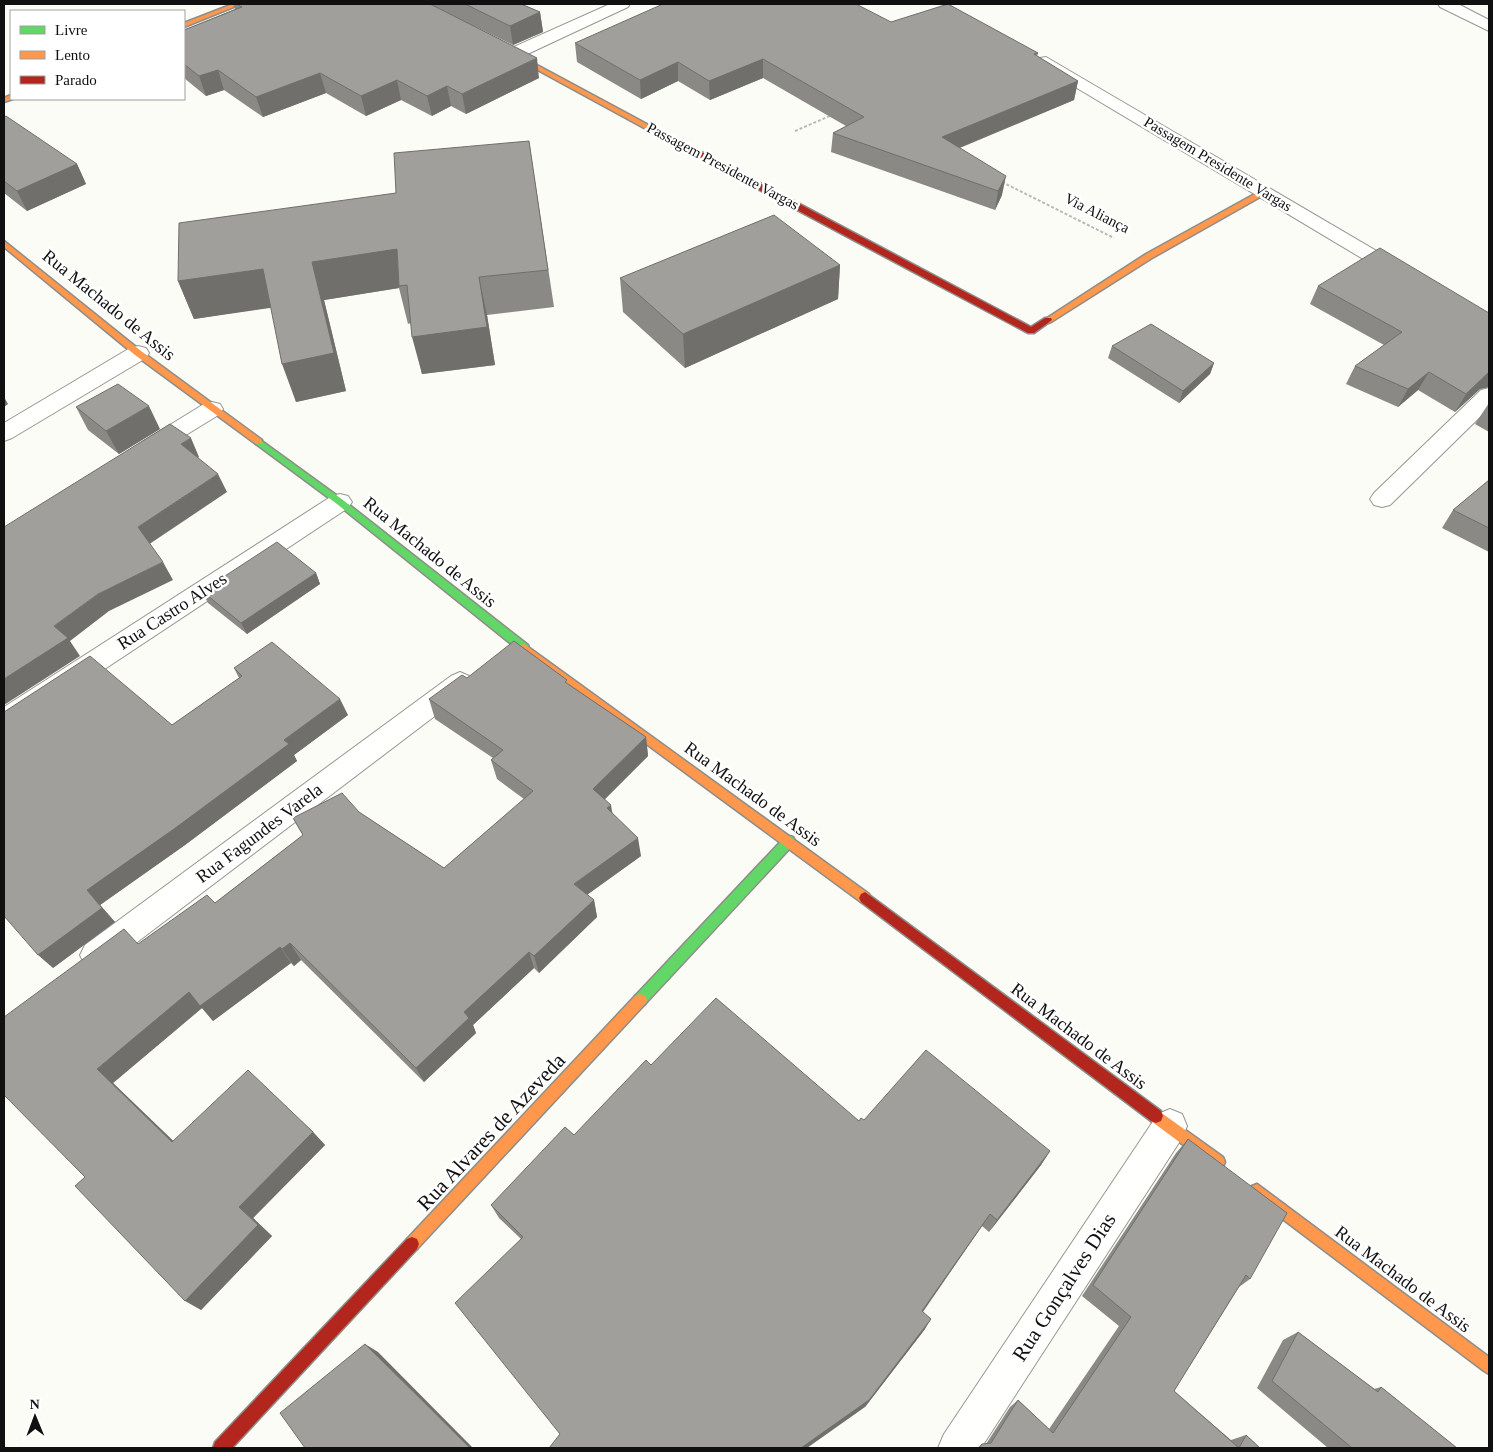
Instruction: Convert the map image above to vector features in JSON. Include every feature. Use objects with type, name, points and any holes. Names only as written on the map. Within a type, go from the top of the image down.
[{"type":"street","points":[[185,25],[238,4]]},
{"type":"street","points":[[513,54],[622,4]]},
{"type":"street","points":[[1446,4],[1489,26]]},
{"type":"street","name":"Passagem Presidente Vargas","points":[[496,46],[1031,331],[1149,256]]},
{"type":"street","name":"Passagem Presidente Vargas","points":[[1028,52],[1414,281]]},
{"type":"street","points":[[1149,256],[1265,192]]},
{"type":"street","name":"Rua Machado de Assis","points":[[4,243],[138,353],[340,502],[515,642],[789,842],[1226,1168]]},
{"type":"street","points":[[4,433],[138,353]]},
{"type":"street","points":[[1382,499],[1489,395]]},
{"type":"street","points":[[129,460],[212,409]]},
{"type":"street","name":"Rua Castro Alves","points":[[4,721],[340,502]]},
{"type":"street","name":"Rua Fagundes Varela","points":[[74,971],[515,642]]},
{"type":"street","name":"Rua Alvares de Azeveda","points":[[221,1448],[789,842]]},
{"type":"street","name":"Rua Gonçalves Dias","points":[[958,1448],[1170,1126]]},
{"type":"street","name":"Rua Machado de Assis","points":[[1250,1186],[1489,1366]]},
{"type":"path","points":[[795,131],[840,112]]},
{"type":"path","name":"Via Aliança","points":[[1001,181],[1149,256]]},
{"type":"building","points":[[236,4],[430,4],[537,58],[462,94],[447,86],[427,96],[397,80],[361,96],[320,73],[256,97],[218,70],[199,76],[185,65],[185,30],[242,7]]},
{"type":"building","points":[[465,4],[521,4],[540,12],[510,26]]},
{"type":"building","points":[[663,4],[856,4],[891,22],[948,4],[1038,53],[1034,54],[1078,81],[942,137],[1006,176],[998,191],[833,133],[864,117],[763,59],[709,81],[678,62],[640,80],[575,43]]},
{"type":"building","points":[[6,116],[77,164],[17,191],[4,181],[4,117]]},
{"type":"building","points":[[529,141],[548,270],[479,277],[487,327],[412,337],[407,285],[399,286],[397,249],[312,262],[334,353],[282,364],[263,269],[178,281],[179,223],[396,193],[394,153]]},
{"type":"building","points":[[774,215],[840,265],[683,334],[620,278]]},
{"type":"building","points":[[1380,248],[1489,313],[1489,372],[1466,394],[1429,372],[1408,389],[1355,366],[1402,332],[1318,286]]},
{"type":"building","points":[[1151,324],[1214,363],[1183,391],[1112,346]]},
{"type":"building","points":[[118,384],[149,406],[106,431],[76,407]]},
{"type":"building","points":[[170,424],[191,438],[181,444],[218,474],[138,527],[163,562],[98,594],[54,626],[68,638],[4,679],[4,527]]},
{"type":"building","points":[[1489,480],[1489,528],[1453,510]]},
{"type":"building","points":[[277,542],[316,573],[241,623],[202,591]]},
{"type":"building","points":[[514,641],[567,680],[565,682],[646,737],[593,789],[611,805],[607,808],[638,838],[574,884],[594,900],[534,956],[529,952],[464,1012],[469,1018],[416,1068],[290,943],[282,949],[280,947],[200,1006],[189,992],[97,1069],[172,1142],[248,1070],[313,1132],[239,1207],[258,1225],[185,1301],[75,1186],[85,1177],[4,1095],[4,1017],[124,929],[138,944],[207,895],[215,903],[303,835],[293,818],[342,793],[359,812],[444,868],[533,791],[491,760],[503,750],[429,699],[462,675],[467,678]]},
{"type":"building","points":[[272,642],[340,699],[284,740],[289,744],[174,829],[87,890],[102,908],[38,955],[4,916],[4,712],[90,656],[172,725],[242,676],[234,668]]},
{"type":"building","points":[[716,998],[859,1121],[861,1118],[864,1120],[926,1050],[1050,1151],[997,1220],[990,1214],[922,1311],[931,1319],[869,1400],[801,1448],[549,1448],[560,1434],[455,1303],[523,1237],[491,1205],[565,1127],[574,1135],[646,1060],[651,1065]]},
{"type":"building","points":[[1188,1139],[1287,1213],[1250,1279],[1246,1275],[1174,1391],[1239,1448],[979,1448],[982,1444],[991,1443],[1018,1400],[1053,1433],[1131,1317],[1093,1285]]},
{"type":"building","points":[[1298,1332],[1378,1392],[1381,1387],[1457,1448],[1352,1448],[1272,1381]]},
{"type":"building","points":[[365,1344],[470,1448],[305,1448],[280,1413]]},
{"type":"building","points":[[1246,1435],[1260,1448],[1239,1448]]},
{"type":"traffic: fast","points":[[259,442],[340,502],[524,648]]},
{"type":"traffic: fast","points":[[640,1000],[789,841]]},
{"type":"traffic: slow","points":[[185,25],[238,4]]},
{"type":"traffic: slow","points":[[505,50],[693,151]]},
{"type":"traffic: slow","points":[[4,100],[10,97]]},
{"type":"traffic: slow","points":[[1048,320],[1149,256],[1265,192]]},
{"type":"traffic: slow","points":[[4,243],[138,353],[259,442]]},
{"type":"traffic: slow","points":[[524,648],[865,898]]},
{"type":"traffic: slow","points":[[412,1244],[640,1000]]},
{"type":"traffic: slow","points":[[1156,1116],[1218,1162]]},
{"type":"traffic: slow","points":[[1257,1191],[1489,1366]]},
{"type":"traffic: jam","points":[[693,151],[1031,331],[1048,320]]},
{"type":"traffic: jam","points":[[865,898],[1156,1116]]},
{"type":"traffic: jam","points":[[221,1448],[412,1244]]}]
